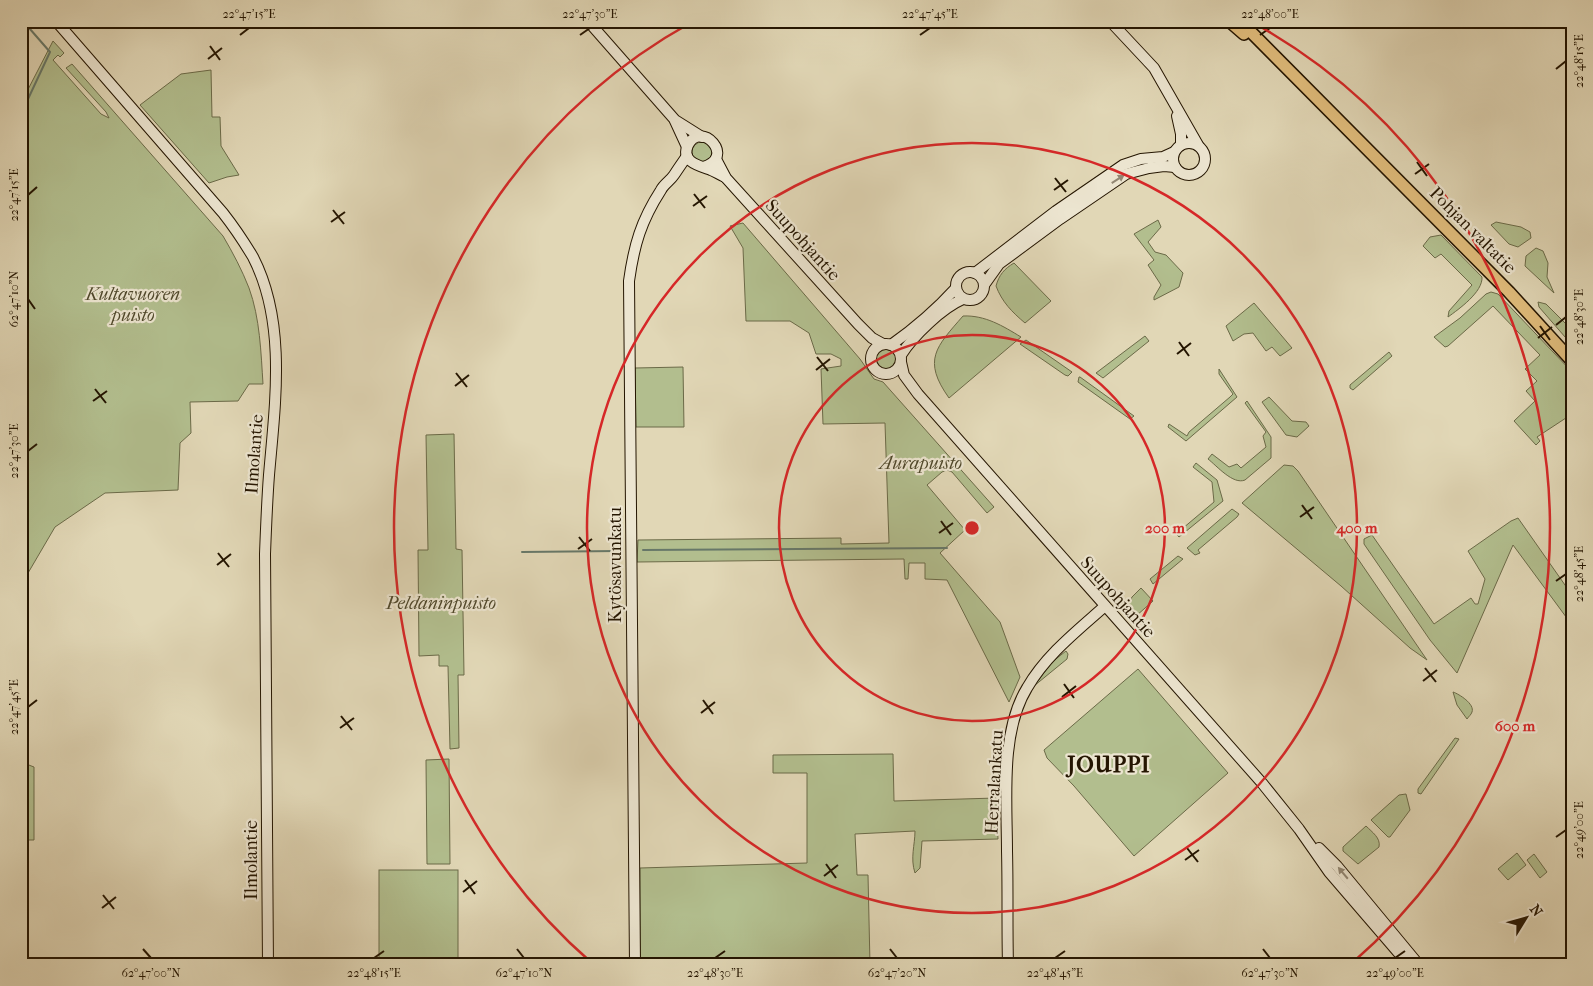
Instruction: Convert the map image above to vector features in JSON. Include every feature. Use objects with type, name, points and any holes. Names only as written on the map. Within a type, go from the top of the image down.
[{"type":"main road","points":[[1228,21],[1273,54]]},
{"type":"main road","name":"Pohjan valtatie","points":[[1240,21],[1509,292],[1572,361]]},
{"type":"main road","points":[[1245,21],[1273,54]]},
{"type":"street","name":"Ilmolantie","points":[[56,21],[240,235],[253,259],[270,308],[276,362],[273,428],[266,508],[265,554],[268,965]]},
{"type":"street","points":[[588,21],[675,120],[693,159],[708,166],[716,159],[715,144],[707,137],[675,120]]},
{"type":"street","points":[[1110,21],[1154,68],[1203,151],[1205,161],[1201,170],[1193,174],[1182,173],[1175,167],[1173,162],[1180,134],[1175,105]]},
{"type":"street","points":[[693,159],[693,140],[702,136]]},
{"type":"street","points":[[975,273],[1056,212],[1123,165],[1141,159],[1163,157],[1189,142],[1198,145]]},
{"type":"street","name":"Kytösavunkatu","points":[[634,965],[629,281],[639,232],[662,188],[693,159]]},
{"type":"street","name":"Suupohjantie","points":[[693,159],[726,178]]},
{"type":"street","name":"Suupohjantie","points":[[716,159],[726,178],[858,324],[872,338],[887,344]]},
{"type":"street","points":[[984,285],[999,264],[1126,174],[1149,168],[1175,167]]},
{"type":"street","points":[[967,272],[975,273],[981,278],[984,285],[984,292],[979,298],[971,301],[963,299],[957,293],[956,282],[960,276],[967,272]]},
{"type":"street","points":[[956,288],[933,311],[887,344],[878,347],[872,354],[871,359],[875,368],[879,372],[888,374],[896,370],[912,339],[951,305],[963,299]]},
{"type":"street","name":"Suupohjantie","points":[[858,324],[868,341],[872,354]]},
{"type":"street","points":[[887,344],[898,350],[901,359]]},
{"type":"street","name":"Suupohjantie","points":[[901,359],[904,375],[912,387],[1300,828],[1336,866],[1419,965]]},
{"type":"street","name":"Suupohjantie","points":[[888,374],[912,387]]},
{"type":"street","name":"Herralankatu","points":[[1008,965],[1008,767],[1009,742],[1013,719],[1026,689],[1036,674],[1051,656],[1105,606]]},
{"type":"street","name":"Suupohjantie","points":[[1300,828],[1329,872],[1409,965]]},
{"type":"green space","name":"Kultavuoren puisto","points":[[53,41],[64,53],[60,57],[58,55],[53,60],[101,114],[109,118],[106,112],[66,68],[72,64],[223,236],[240,268],[253,299],[259,336],[263,384],[249,384],[238,401],[190,402],[191,433],[180,443],[178,490],[105,493],[55,527],[21,585],[21,459],[23,450],[21,449],[21,103]]},
{"type":"green space","points":[[211,70],[212,117],[220,117],[221,146],[239,175],[209,183],[140,105],[181,74]]},
{"type":"green space","points":[[698,142],[706,142],[712,148],[712,156],[706,162],[698,162],[692,156],[692,148]]},
{"type":"green space","points":[[1158,220],[1161,227],[1148,242],[1155,252],[1166,255],[1183,273],[1179,287],[1154,300],[1161,285],[1148,265],[1154,260],[1134,234]]},
{"type":"green space","points":[[1496,222],[1521,227],[1530,232],[1531,238],[1518,247],[1509,244],[1491,225]]},
{"type":"green space","name":"Aurapuisto","points":[[743,223],[860,359],[874,379],[883,382],[994,507],[987,513],[952,472],[947,470],[927,485],[965,530],[940,553],[1000,622],[1020,677],[1009,702],[947,580],[925,579],[925,563],[909,563],[908,579],[905,579],[904,559],[637,562],[638,540],[841,538],[841,544],[889,543],[885,423],[823,424],[821,369],[841,366],[841,359],[831,354],[816,354],[809,333],[790,321],[746,321],[743,248],[730,226]]},
{"type":"green space","points":[[1441,235],[1482,277],[1475,294],[1448,317],[1449,311],[1472,285],[1441,254],[1435,258],[1423,246],[1430,237]]},
{"type":"green space","points":[[1536,248],[1543,251],[1548,263],[1547,277],[1554,293],[1525,266],[1526,256]]},
{"type":"green space","points":[[1014,263],[1051,301],[1025,323],[1008,306],[996,286],[1002,273]]},
{"type":"green space","points":[[1491,292],[1498,294],[1572,372],[1572,414],[1537,437],[1540,441],[1536,445],[1514,421],[1535,401],[1526,391],[1537,381],[1525,369],[1540,355],[1493,306],[1448,346],[1445,347],[1434,337],[1460,318],[1486,294]]},
{"type":"green space","points":[[1538,302],[1546,304],[1572,330],[1572,345],[1539,307]]},
{"type":"green space","points":[[1254,303],[1292,348],[1280,356],[1272,347],[1266,351],[1253,333],[1244,334],[1233,341],[1226,326]]},
{"type":"green space","points":[[963,316],[986,319],[1001,325],[1021,337],[949,398],[936,374],[934,364],[940,346]]},
{"type":"green space","points":[[1145,336],[1149,341],[1103,378],[1096,373]]},
{"type":"green space","points":[[1026,340],[1072,372],[1068,376],[1065,375],[1020,344]]},
{"type":"green space","points":[[886,348],[896,355],[897,359],[890,369],[886,370],[876,363],[875,359],[882,349]]},
{"type":"green space","points":[[1389,352],[1392,356],[1353,390],[1350,388],[1350,385]]},
{"type":"green space","points":[[683,367],[684,427],[636,427],[635,368]]},
{"type":"green space","points":[[1219,369],[1237,397],[1186,441],[1168,427],[1169,424],[1187,436],[1189,432],[1233,394],[1219,374]]},
{"type":"green space","points":[[1079,377],[1134,416],[1130,419],[1078,382]]},
{"type":"green space","points":[[1269,397],[1292,421],[1306,422],[1309,426],[1297,437],[1286,435],[1262,402]]},
{"type":"green space","points":[[1247,401],[1271,437],[1271,458],[1245,480],[1240,481],[1230,477],[1208,459],[1212,454],[1229,467],[1237,464],[1241,468],[1266,447],[1263,436],[1266,432],[1245,403]]},
{"type":"green space","name":"Peldaninpuisto","points":[[454,434],[456,549],[462,550],[464,675],[458,675],[459,748],[450,749],[448,666],[439,666],[439,655],[419,656],[418,550],[428,550],[426,435]]},
{"type":"green space","points":[[1196,463],[1217,480],[1223,501],[1179,537],[1176,534],[1214,502],[1212,482],[1193,467]]},
{"type":"green space","points":[[1284,465],[1293,466],[1298,471],[1427,660],[1410,648],[1341,586],[1242,503]]},
{"type":"green space","points":[[1232,509],[1239,514],[1237,517],[1198,550],[1200,553],[1195,555],[1187,548]]},
{"type":"green space","points":[[1518,518],[1572,595],[1572,625],[1513,545],[1457,673],[1430,640],[1364,544],[1364,539],[1372,535],[1434,624],[1471,598],[1475,604],[1478,604],[1485,579],[1468,551]]},
{"type":"green space","points":[[1178,556],[1183,559],[1153,584],[1150,579]]},
{"type":"green space","points":[[1141,588],[1153,601],[1136,616],[1128,605],[1132,597]]},
{"type":"green space","points":[[1066,651],[1068,654],[1067,659],[1034,686],[1052,662]]},
{"type":"green space","points":[[1138,669],[1228,773],[1134,856],[1074,786],[1047,758],[1044,750]]},
{"type":"green space","points":[[1453,692],[1462,697],[1471,706],[1472,712],[1467,719],[1457,705]]},
{"type":"green space","points":[[1455,738],[1459,739],[1421,794],[1418,793],[1418,789]]},
{"type":"green space","points":[[893,754],[894,801],[996,798],[998,839],[922,841],[920,868],[915,873],[913,857],[915,831],[855,834],[857,875],[868,875],[870,965],[640,965],[640,868],[807,863],[807,773],[773,773],[773,755]]},
{"type":"green space","points":[[449,759],[450,864],[427,864],[426,760]]},
{"type":"green space","points":[[21,762],[34,767],[34,840],[21,840]]},
{"type":"green space","points":[[1406,794],[1410,810],[1390,837],[1388,837],[1371,820],[1399,795]]},
{"type":"green space","points":[[1366,826],[1377,838],[1379,847],[1358,864],[1343,851],[1343,847]]},
{"type":"green space","points":[[1517,853],[1526,865],[1508,880],[1498,869]]},
{"type":"green space","points":[[1534,854],[1547,872],[1540,878],[1527,860]]},
{"type":"green space","points":[[379,870],[458,870],[458,965],[379,965]]},
{"type":"waterway","points":[[21,114],[50,52],[23,21]]},
{"type":"waterway","points":[[643,550],[947,548]]},
{"type":"waterway","points":[[522,552],[617,551]]},
{"type":"district","name":"JOUPPI","points":[[1109,764]]}]
